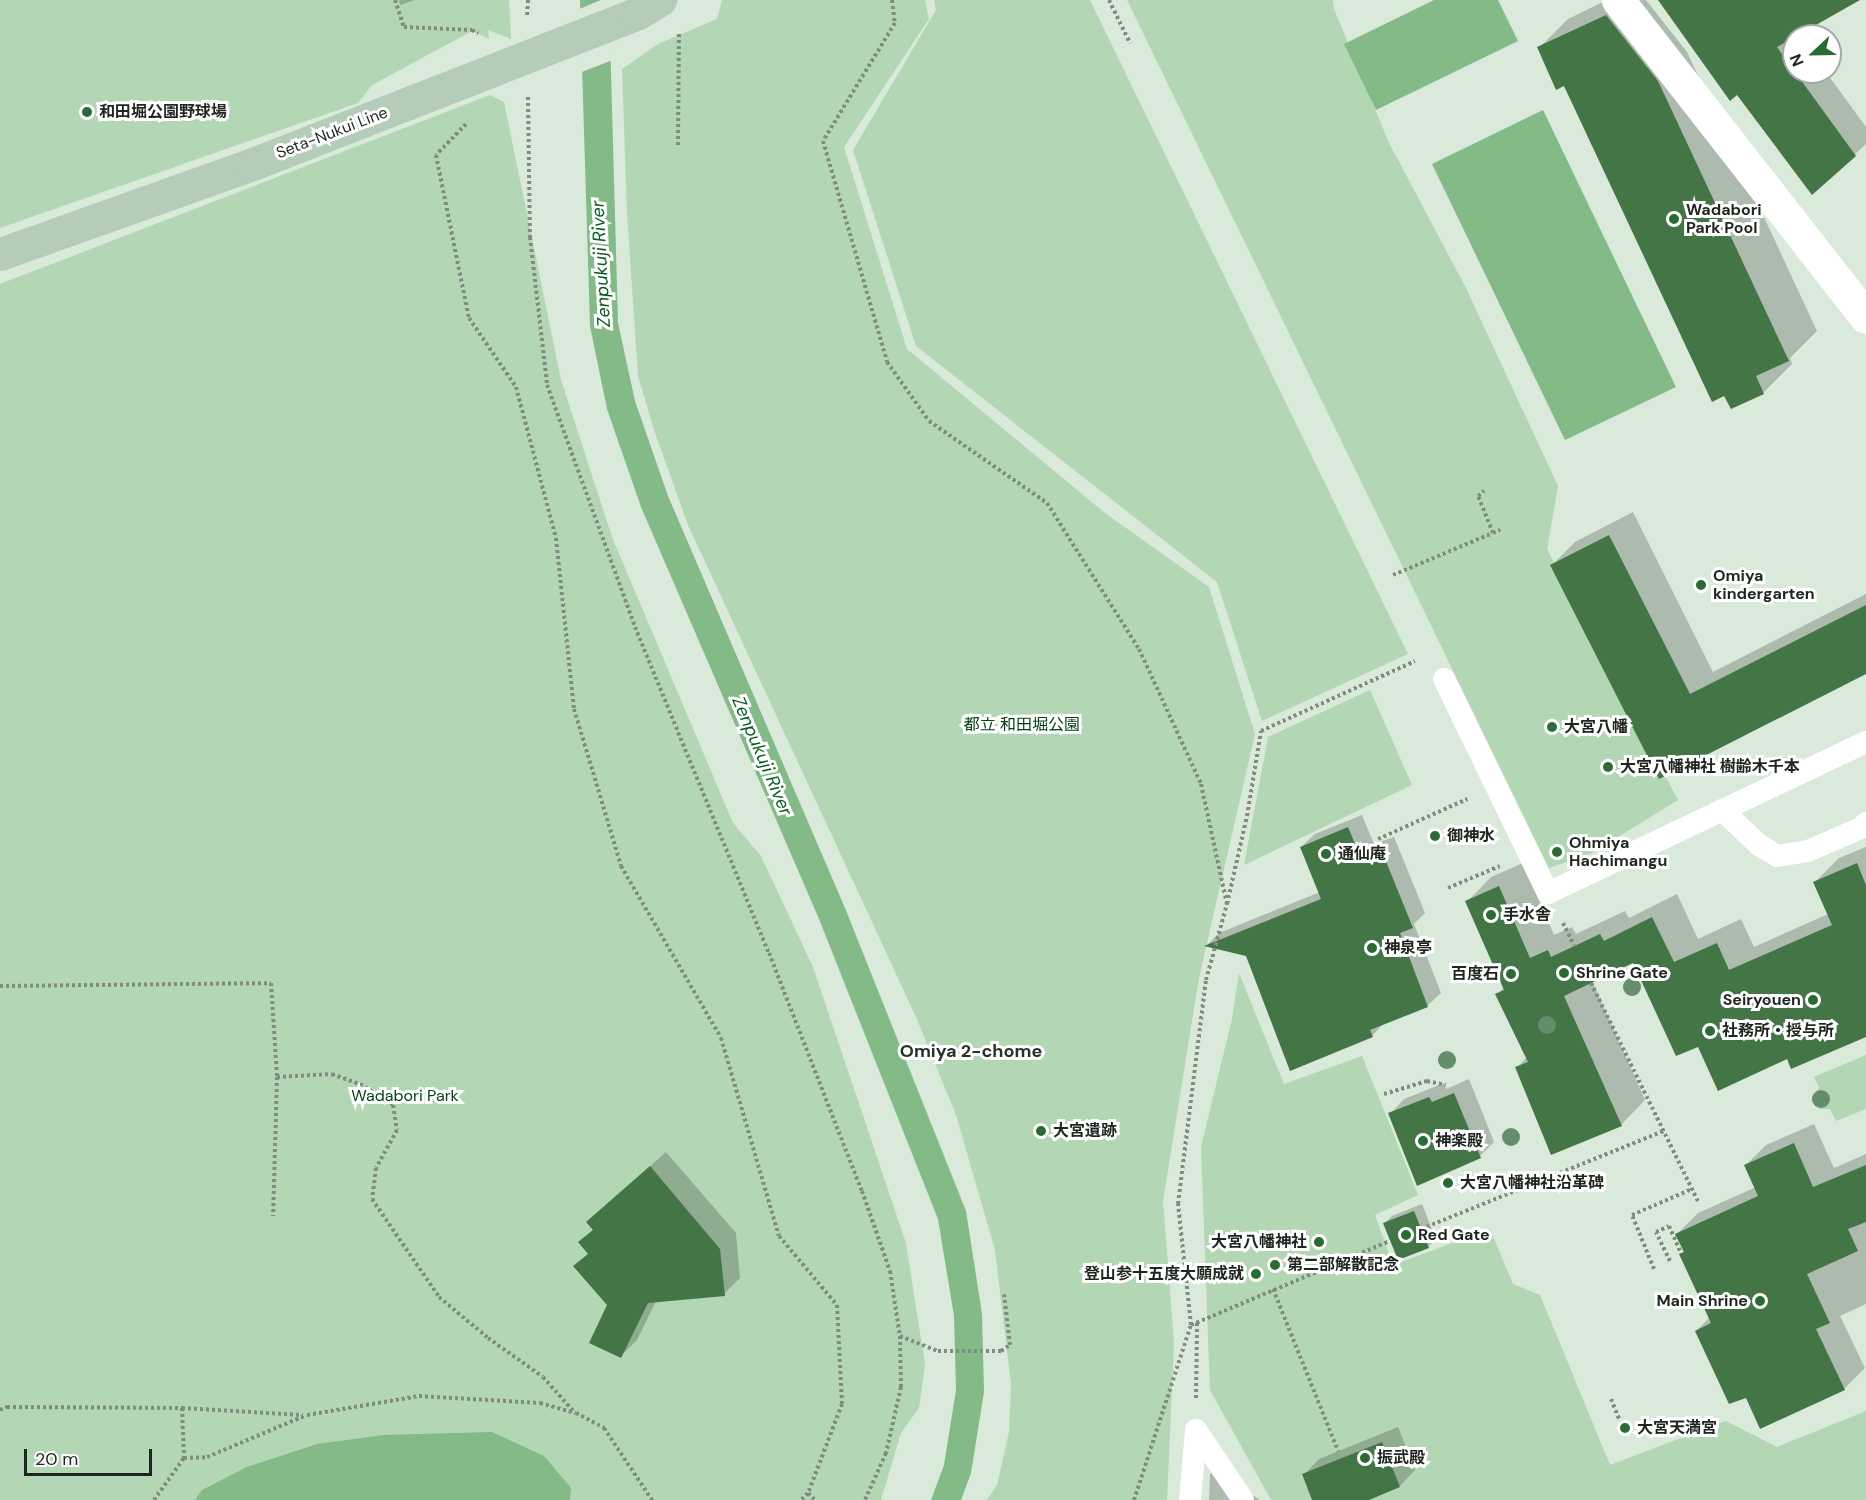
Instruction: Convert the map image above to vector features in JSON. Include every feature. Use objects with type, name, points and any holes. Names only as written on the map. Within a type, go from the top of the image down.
[{"type":"main road","name":"Seta-Nukui Line","points":[[0,254],[253,164],[534,54],[659,12]]},
{"type":"street","points":[[1618,0],[1866,317]]},
{"type":"lane","points":[[1444,679],[1548,892],[1866,742]]},
{"type":"lane","points":[[1722,810],[1759,844],[1777,856],[1808,851],[1861,828],[1866,823]]},
{"type":"lane","points":[[1190,1500],[1196,1430]]},
{"type":"lane","points":[[1196,1430],[1243,1500]]},
{"type":"path","points":[[395,0],[404,27],[472,30],[534,54],[530,237],[547,385],[635,627],[764,942],[862,1191],[890,1271],[900,1336],[901,1387],[886,1453],[865,1500]]},
{"type":"path","points":[[892,0],[895,23],[823,141],[887,362],[929,421],[1047,503],[1139,650],[1201,784],[1227,904]]},
{"type":"path","points":[[1109,0],[1130,43]]},
{"type":"path","points":[[659,12],[678,145]]},
{"type":"path","points":[[467,122],[436,155],[469,318],[516,387],[556,538],[574,709],[621,866],[721,1038],[779,1236],[837,1305],[842,1404],[808,1493],[801,1500]]},
{"type":"path","points":[[1484,491],[1478,496],[1493,533]]},
{"type":"path","points":[[1393,575],[1500,530]]},
{"type":"path","points":[[1134,1500],[1191,1325],[1178,1204],[1206,980],[1227,904],[1247,816],[1261,731],[1423,657]]},
{"type":"path","points":[[1377,839],[1497,786]]},
{"type":"path","points":[[1448,888],[1529,854]]},
{"type":"path","points":[[0,986],[271,983],[278,1077],[273,1216]]},
{"type":"path","points":[[1591,983],[1698,1201]]},
{"type":"path","points":[[278,1077],[332,1074],[360,1084],[393,1105],[397,1130],[376,1168],[372,1199],[439,1297],[488,1338],[543,1377],[576,1413]]},
{"type":"path","points":[[1384,1094],[1427,1081],[1446,1085]]},
{"type":"path","points":[[1421,1229],[1664,1131]]},
{"type":"path","points":[[1654,1269],[1632,1215],[1692,1189]]},
{"type":"path","points":[[1670,1261],[1656,1232],[1669,1226],[1682,1253]]},
{"type":"path","points":[[1191,1325],[1390,1241]]},
{"type":"path","points":[[1273,1289],[1338,1451]]},
{"type":"path","points":[[900,1336],[938,1351],[1001,1351],[1010,1345],[1004,1294]]},
{"type":"path","points":[[1196,1430],[1197,1321]]},
{"type":"path","points":[[0,1410],[7,1407],[182,1408],[307,1415],[419,1396],[540,1403],[576,1413],[604,1428],[652,1500]]},
{"type":"path","points":[[1611,1399],[1620,1421]]},
{"type":"path","points":[[154,1500],[184,1458],[182,1408]]},
{"type":"path","points":[[184,1458],[207,1457],[307,1415]]},
{"type":"path","points":[[808,1493],[815,1500]]},
{"type":"green space","points":[[0,0],[509,0],[511,39],[488,30],[489,39],[472,31],[372,85],[358,103],[0,228]]},
{"type":"green space","name":"都立 和田堀公園","points":[[722,0],[925,0],[929,19],[844,147],[907,349],[1105,513],[1209,587],[1255,734],[1199,978],[1163,1201],[1174,1343],[1167,1500],[987,1500],[997,1485],[1009,1432],[1011,1384],[995,1250],[956,1115],[916,1017],[688,525],[654,430],[638,376],[627,213],[622,69],[658,44],[717,19]]},
{"type":"green space","points":[[934,0],[1090,0],[1408,654],[1262,721],[1217,582],[916,346],[853,150],[936,10]]},
{"type":"green space","points":[[1127,0],[1333,0],[1334,9],[1388,141],[1466,288],[1558,486],[1547,549],[1678,800],[1592,853],[1549,868]]},
{"type":"green space","name":"Wadabori Park","points":[[490,95],[504,102],[561,380],[612,537],[733,823],[761,856],[813,967],[906,1243],[925,1365],[919,1408],[901,1433],[881,1500],[0,1500],[0,284]]},
{"type":"green space","points":[[1370,690],[1412,785],[1244,865],[1268,737]]},
{"type":"green space","points":[[1239,973],[1284,1084],[1362,1056],[1418,1195],[1375,1215],[1393,1265],[1490,1229],[1513,1284],[1540,1295],[1610,1465],[1726,1421],[1777,1447],[1866,1411],[1866,1500],[1271,1500],[1210,1390],[1201,1147],[1232,1019]]},
{"type":"green space","points":[[1866,1055],[1866,1109],[1836,1121],[1830,1109],[1820,1109],[1811,1101],[1819,1087],[1814,1077]]},
{"type":"water","name":"Zenpukuji River","points":[[580,0],[609,0],[618,323],[635,401],[668,496],[845,908],[966,1211],[982,1314],[984,1392],[971,1473],[961,1500],[931,1500],[944,1465],[956,1390],[954,1316],[938,1219],[819,919],[641,507],[607,409],[590,326]]},
{"type":"water","points":[[1434,0],[1498,0],[1518,41],[1376,110],[1344,44]]},
{"type":"water","points":[[1543,110],[1676,387],[1565,440],[1432,164]]},
{"type":"water","points":[[492,1432],[544,1456],[571,1488],[570,1500],[195,1500],[202,1490],[247,1467],[317,1444],[384,1435]]},
{"type":"pier","points":[[601,0],[612,0],[613,60],[579,73],[577,10]]},
{"type":"building","points":[[1658,0],[1860,0],[1818,24],[1782,24],[1782,44],[1777,47],[1782,54],[1782,84],[1804,84],[1856,156],[1812,195],[1737,95],[1730,101]]},
{"type":"building","name":"Wadabori Park Pool","points":[[1606,15],[1658,81],[1789,361],[1756,376],[1764,394],[1731,409],[1724,396],[1712,402],[1564,86],[1556,90],[1537,47]]},
{"type":"building","points":[[1609,535],[1690,694],[1866,605],[1866,674],[1659,779],[1550,565]]},
{"type":"building","points":[[1348,827],[1360,856],[1381,849],[1413,928],[1400,933],[1428,1007],[1370,1030],[1373,1037],[1290,1071],[1246,956],[1204,946],[1321,899],[1300,847]]},
{"type":"building","points":[[1857,863],[1866,885],[1866,1037],[1791,1069],[1787,1059],[1718,1091],[1698,1047],[1676,1056],[1633,963],[1564,996],[1622,1126],[1551,1155],[1515,1067],[1528,1062],[1495,994],[1504,990],[1465,901],[1499,886],[1530,958],[1548,950],[1551,957],[1600,934],[1604,941],[1652,917],[1674,962],[1717,943],[1729,970],[1832,925],[1813,882]]},
{"type":"building","name":"神楽殿","points":[[1454,1093],[1481,1158],[1417,1186],[1388,1113],[1429,1097],[1432,1102]]},
{"type":"building","name":"Main Shrine","points":[[1794,1143],[1813,1187],[1866,1165],[1866,1222],[1848,1229],[1858,1251],[1807,1274],[1830,1323],[1816,1329],[1845,1390],[1760,1429],[1746,1398],[1729,1404],[1695,1331],[1711,1323],[1679,1254],[1684,1252],[1675,1234],[1758,1196],[1744,1165]]},
{"type":"building","points":[[650,1166],[720,1249],[725,1296],[648,1303],[621,1358],[589,1343],[607,1305],[573,1266],[588,1254],[578,1242],[593,1230],[586,1222]]},
{"type":"building","name":"Red Gate","points":[[1414,1211],[1429,1248],[1398,1260],[1383,1223]]},
{"type":"building","name":"振武殿","points":[[1382,1442],[1400,1487],[1369,1500],[1312,1500],[1302,1474]]},
{"type":"place","name":"和田堀公園野球場","points":[[87,112]]},
{"type":"place","name":"Wadabori Park Pool","points":[[1674,219]]},
{"type":"place","name":"Omiya kindergarten","points":[[1701,585]]},
{"type":"place","name":"大宮八幡","points":[[1552,727]]},
{"type":"place","name":"大宮八幡神社 樹齢木千本","points":[[1608,767]]},
{"type":"place","name":"御神水","points":[[1435,836]]},
{"type":"place","name":"Ohmiya Hachimangu","points":[[1557,852]]},
{"type":"place","name":"通仙庵","points":[[1326,854]]},
{"type":"place","name":"手水舎","points":[[1491,915]]},
{"type":"place","name":"神泉亭","points":[[1372,948]]},
{"type":"place","name":"Shrine Gate","points":[[1564,973]]},
{"type":"place","name":"百度石","points":[[1511,974]]},
{"type":"place","name":"Seiryouen","points":[[1813,1000]]},
{"type":"place","name":"社務所・授与所","points":[[1710,1031]]},
{"type":"place","name":"大宮遺跡","points":[[1041,1131]]},
{"type":"place","name":"神楽殿","points":[[1423,1141]]},
{"type":"place","name":"大宮八幡神社沿革碑","points":[[1448,1183]]},
{"type":"place","name":"Red Gate","points":[[1406,1235]]},
{"type":"place","name":"大宮八幡神社","points":[[1319,1242]]},
{"type":"place","name":"第二部解散記念","points":[[1275,1265]]},
{"type":"place","name":"登山参十五度大願成就","points":[[1256,1274]]},
{"type":"place","name":"Main Shrine","points":[[1760,1301]]},
{"type":"place","name":"大宮天満宮","points":[[1625,1428]]},
{"type":"place","name":"振武殿","points":[[1365,1458]]},
{"type":"district","name":"Omiya 2-chome","points":[[971,1051]]}]
